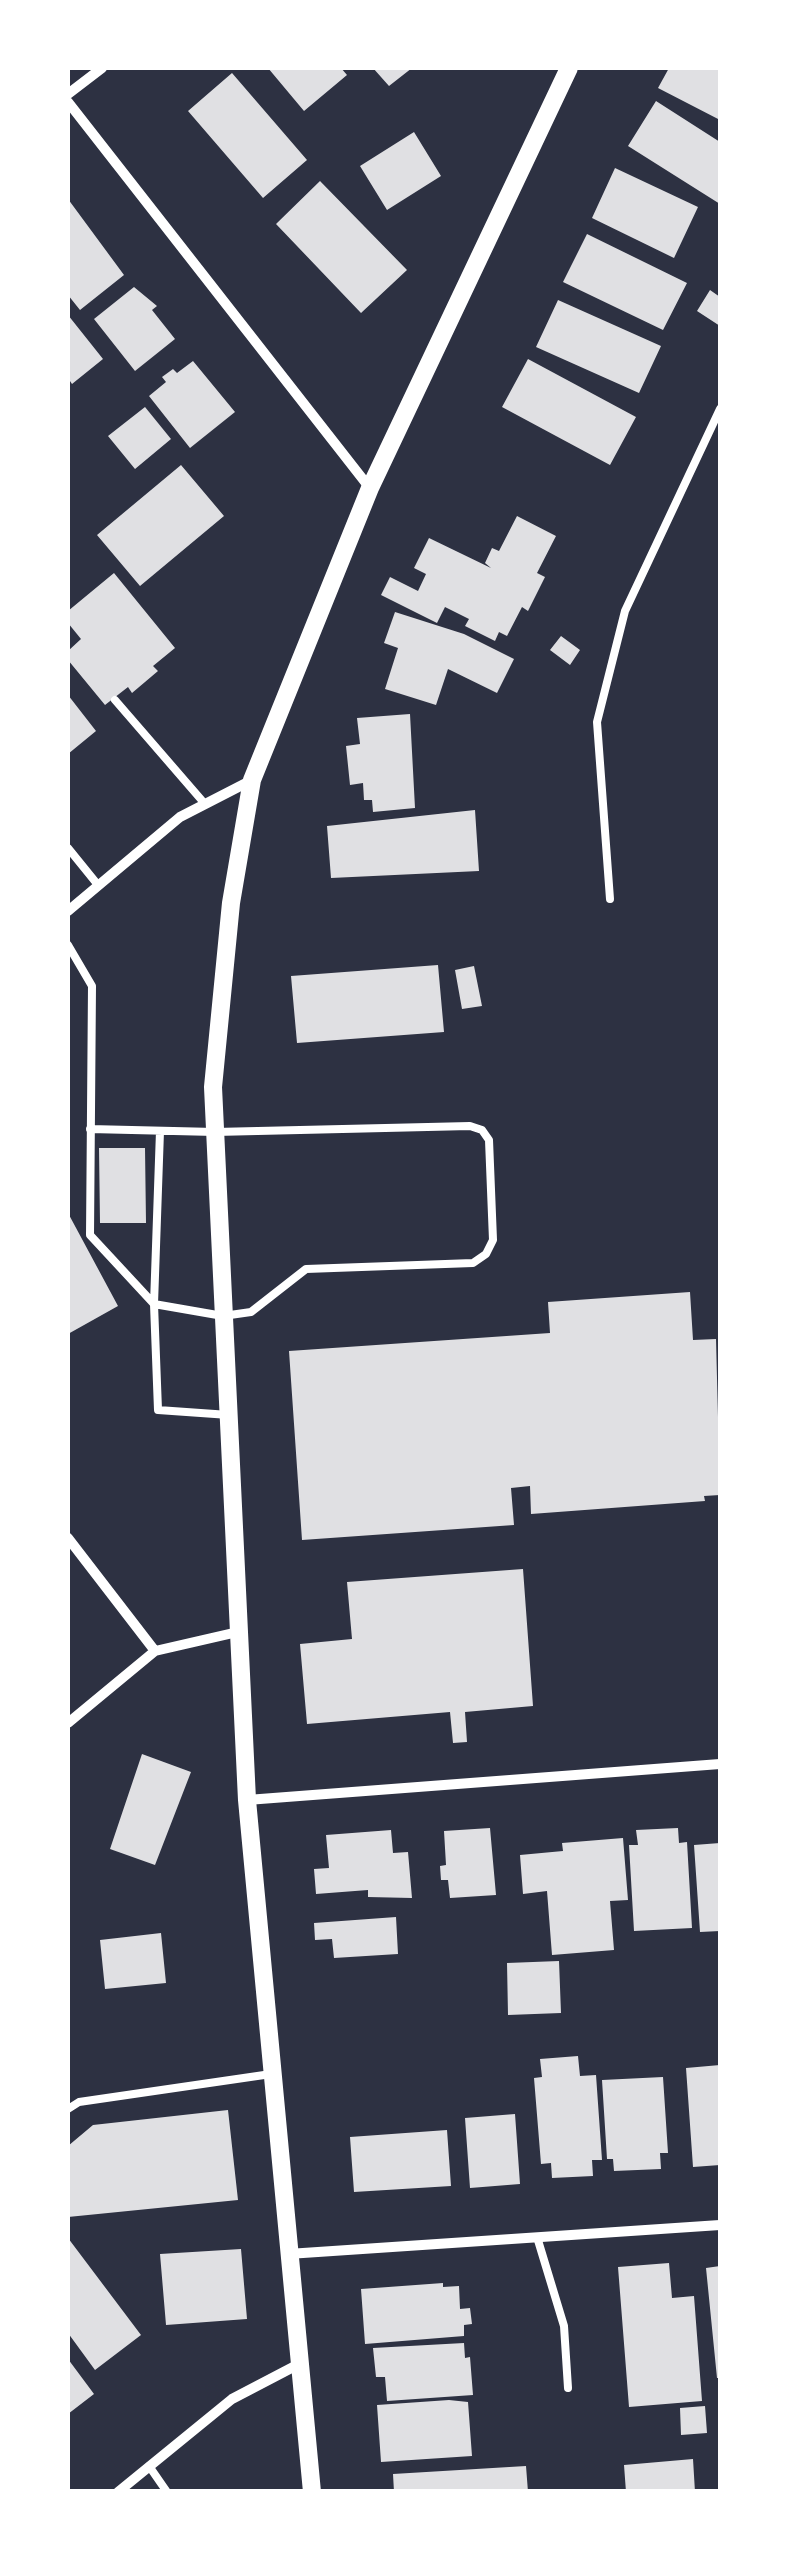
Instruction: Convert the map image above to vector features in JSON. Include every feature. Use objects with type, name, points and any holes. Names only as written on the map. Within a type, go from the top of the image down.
[{"type":"street","points":[[102,68],[68,98],[370,488]]},
{"type":"street","points":[[312,2492],[247,1800],[242,1631],[213,1087],[231,903],[252,780],[370,488],[569,68]]},
{"type":"street","points":[[68,911],[180,816],[252,780]]},
{"type":"street","points":[[68,1538],[155,1652]]},
{"type":"street","points":[[68,1722],[155,1652],[242,1631]]},
{"type":"street","points":[[247,1800],[720,1764]]},
{"type":"street","points":[[287,2254],[720,2225]]},
{"type":"street","points":[[118,2492],[232,2399],[298,2364]]},
{"type":"lane","points":[[610,899],[596,722],[625,611],[720,409]]},
{"type":"lane","points":[[115,700],[205,804]]},
{"type":"lane","points":[[68,848],[98,885]]},
{"type":"lane","points":[[68,945],[92,986],[90,1129],[90,1235],[154,1304],[223,1316],[251,1312],[306,1269],[473,1263],[486,1254],[493,1240],[489,1140],[482,1130],[456,1126],[215,1132],[90,1129]]},
{"type":"lane","points":[[160,1130],[154,1304],[158,1410],[231,1415]]},
{"type":"lane","points":[[68,2110],[79,2102],[271,2074]]},
{"type":"lane","points":[[537,2237],[564,2326],[568,2388]]},
{"type":"lane","points":[[149,2466],[168,2492]]},
{"type":"building","points":[[268,68],[341,68],[347,75],[304,111]]},
{"type":"building","points":[[373,68],[412,68],[389,86]]},
{"type":"building","points":[[669,68],[720,68],[720,120],[658,88]]},
{"type":"building","points":[[232,73],[307,160],[263,198],[188,111]]},
{"type":"building","points":[[656,101],[720,142],[720,204],[628,146]]},
{"type":"building","points":[[414,132],[441,176],[387,210],[360,166]]},
{"type":"building","points":[[615,168],[698,207],[674,258],[592,218]]},
{"type":"building","points":[[320,181],[407,270],[361,313],[276,224]]},
{"type":"building","points":[[68,199],[124,275],[80,310],[68,295]]},
{"type":"building","points":[[587,234],[687,283],[663,330],[563,282]]},
{"type":"building","points":[[134,287],[157,306],[152,310],[175,339],[135,371],[94,319]]},
{"type":"building","points":[[710,290],[720,297],[720,326],[697,311]]},
{"type":"building","points":[[558,300],[661,346],[639,393],[536,347]]},
{"type":"building","points":[[68,315],[103,359],[72,384],[68,378]]},
{"type":"building","points":[[528,359],[636,417],[610,465],[502,407]]},
{"type":"building","points":[[193,361],[235,412],[190,448],[149,396],[166,382],[162,377],[173,369],[177,373]]},
{"type":"building","points":[[145,407],[171,439],[135,469],[108,436]]},
{"type":"building","points":[[181,465],[224,516],[140,586],[97,535]]},
{"type":"building","points":[[517,516],[556,536],[537,573],[545,577],[528,611],[522,607],[507,636],[499,632],[495,641],[465,626],[469,619],[445,607],[437,623],[381,595],[390,577],[418,591],[426,574],[414,568],[429,538],[491,568],[485,563],[492,548],[499,551]]},
{"type":"building","points":[[114,573],[175,648],[153,666],[158,671],[132,693],[128,687],[105,705],[68,660],[68,651],[81,639],[68,623],[68,611]]},
{"type":"building","points":[[395,612],[464,634],[514,659],[497,693],[448,669],[436,705],[385,689],[398,648],[384,643]]},
{"type":"building","points":[[561,636],[580,650],[570,665],[550,650]]},
{"type":"building","points":[[68,695],[96,731],[68,754]]},
{"type":"building","points":[[410,714],[415,808],[373,812],[372,800],[364,800],[363,783],[350,785],[346,746],[360,744],[357,718]]},
{"type":"building","points":[[475,810],[479,871],[331,878],[327,826]]},
{"type":"building","points":[[438,965],[444,1032],[297,1043],[291,976]]},
{"type":"building","points":[[474,966],[482,1006],[462,1009],[455,970]]},
{"type":"building","points":[[99,1148],[145,1148],[146,1223],[100,1223]]},
{"type":"building","points":[[68,1213],[118,1306],[68,1334]]},
{"type":"building","points":[[690,1292],[693,1340],[716,1339],[720,1495],[704,1496],[705,1501],[531,1514],[530,1486],[511,1488],[514,1525],[302,1540],[289,1351],[550,1333],[548,1302]]},
{"type":"building","points":[[523,1569],[533,1706],[465,1712],[467,1742],[453,1743],[450,1712],[307,1724],[300,1644],[352,1639],[347,1582]]},
{"type":"building","points":[[142,1754],[191,1772],[155,1865],[110,1849]]},
{"type":"building","points":[[490,1828],[496,1895],[450,1898],[448,1880],[441,1880],[440,1866],[446,1865],[444,1831]]},
{"type":"building","points":[[678,1828],[679,1843],[687,1842],[692,1928],[634,1931],[629,1845],[638,1845],[636,1830]]},
{"type":"building","points":[[391,1830],[393,1853],[408,1852],[412,1898],[368,1897],[368,1890],[316,1894],[314,1869],[329,1868],[326,1835]]},
{"type":"building","points":[[623,1838],[628,1900],[610,1901],[614,1950],[552,1955],[547,1891],[523,1894],[520,1855],[563,1851],[562,1843]]},
{"type":"building","points":[[720,1843],[720,1931],[700,1932],[694,1845]]},
{"type":"building","points":[[396,1917],[398,1954],[334,1958],[332,1939],[315,1940],[314,1923]]},
{"type":"building","points":[[161,1933],[166,1983],[105,1989],[100,1940]]},
{"type":"building","points":[[559,1961],[561,2013],[508,2015],[507,1963]]},
{"type":"building","points":[[578,2056],[580,2076],[596,2075],[602,2160],[592,2160],[593,2176],[552,2178],[551,2163],[541,2164],[534,2078],[542,2077],[540,2059]]},
{"type":"building","points":[[720,2065],[720,2165],[693,2167],[686,2068]]},
{"type":"building","points":[[663,2077],[668,2153],[660,2153],[661,2169],[614,2171],[613,2159],[607,2159],[602,2080]]},
{"type":"building","points":[[228,2110],[238,2200],[68,2217],[68,2146],[93,2125]]},
{"type":"building","points":[[515,2114],[520,2184],[470,2188],[465,2118]]},
{"type":"building","points":[[447,2130],[451,2186],[354,2192],[350,2137]]},
{"type":"building","points":[[68,2238],[141,2335],[95,2370],[68,2333]]},
{"type":"building","points":[[241,2249],[247,2319],[166,2325],[160,2254]]},
{"type":"building","points":[[669,2263],[672,2298],[694,2296],[702,2401],[629,2407],[618,2267]]},
{"type":"building","points":[[720,2266],[720,2378],[717,2378],[706,2268]]},
{"type":"building","points":[[443,2283],[443,2287],[459,2286],[460,2309],[470,2308],[472,2324],[464,2325],[464,2336],[365,2344],[361,2289]]},
{"type":"building","points":[[464,2343],[465,2358],[470,2357],[473,2395],[387,2401],[385,2377],[376,2377],[373,2348]]},
{"type":"building","points":[[68,2359],[94,2394],[68,2414]]},
{"type":"building","points":[[468,2402],[472,2456],[381,2462],[377,2405]]},
{"type":"building","points":[[705,2406],[707,2433],[681,2435],[680,2408]]},
{"type":"building","points":[[693,2459],[695,2492],[626,2492],[624,2465]]},
{"type":"building","points":[[526,2466],[528,2492],[394,2492],[393,2474]]}]
